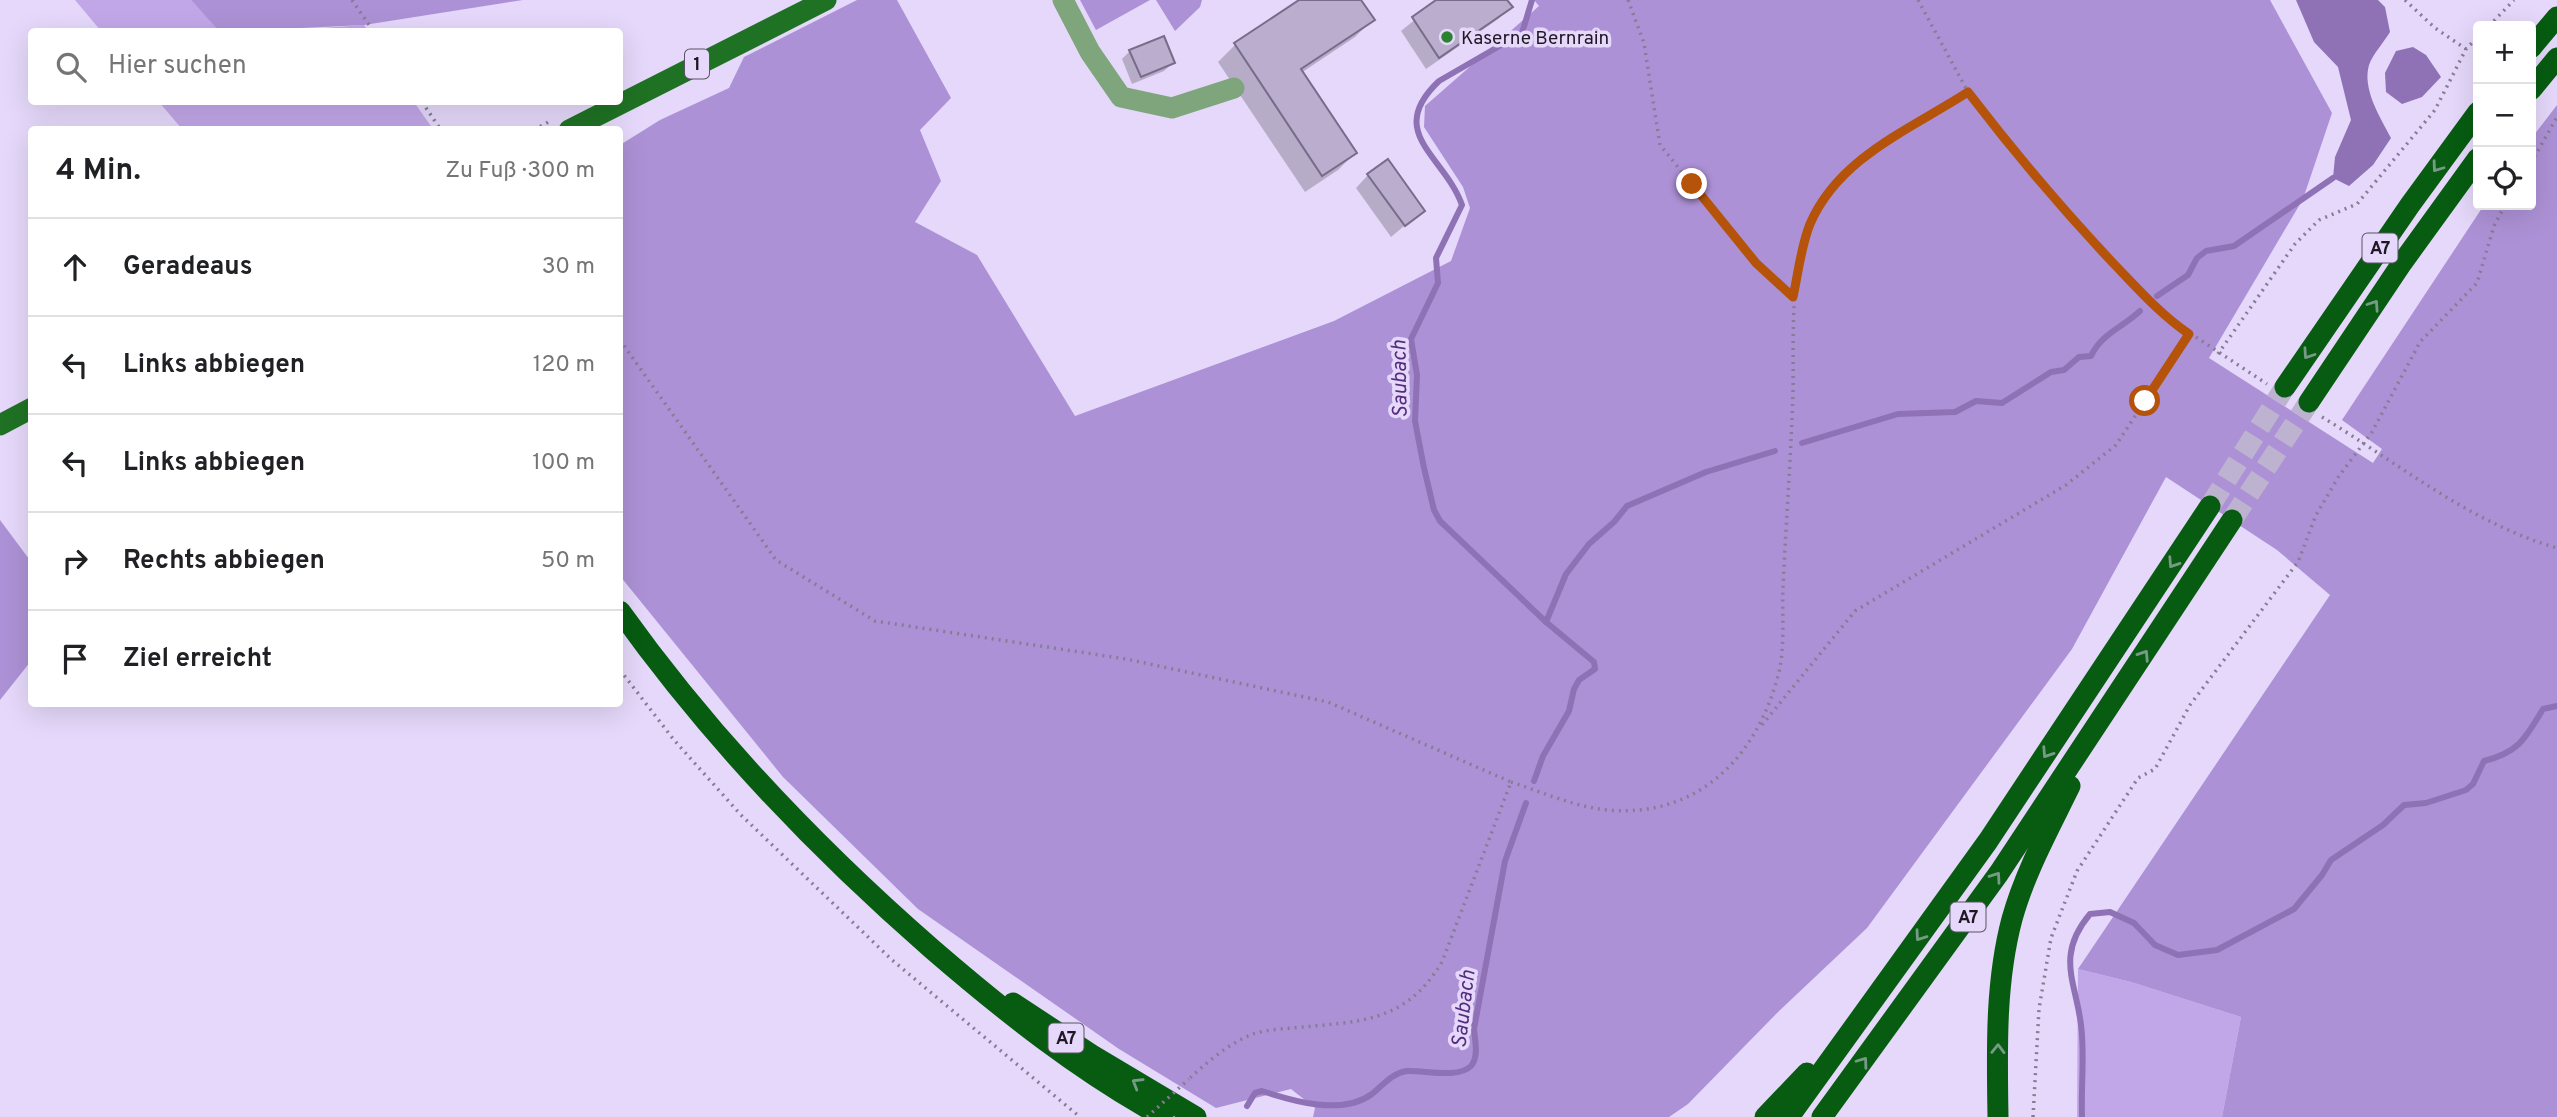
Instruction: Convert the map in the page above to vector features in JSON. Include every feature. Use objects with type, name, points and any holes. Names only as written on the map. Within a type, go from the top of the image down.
[{"type":"highway","points":[[2536,42],[2557,17]]},
{"type":"highway","points":[[2536,84],[2557,58]]},
{"type":"highway","name":"A7","points":[[2280,388],[2473,119]]},
{"type":"highway","name":"A7","points":[[2314,409],[2410,251],[2473,165]]},
{"type":"highway","name":"A7","points":[[1789,1117],[1871,1006],[2029,780],[2210,506]]},
{"type":"highway","name":"A7","points":[[1822,1117],[1986,892],[2232,520]]},
{"type":"highway","points":[[623,615],[676,687],[748,773],[837,864],[938,954]]},
{"type":"highway","name":"A7","points":[[1998,1117],[1999,1006],[2013,918],[2030,869],[2107,712]]},
{"type":"highway","name":"A7","points":[[938,954],[1053,1049],[1146,1117]]},
{"type":"highway","name":"A7","points":[[938,954],[1092,1055],[1196,1117]]},
{"type":"highway","name":"A7","points":[[1765,1117],[1871,1006]]},
{"type":"highway","name":"A7","points":[[1053,1049],[1163,1117]]},
{"type":"main road","name":"1","points":[[623,103],[826,0]]},
{"type":"main road","name":"1","points":[[577,126],[618,105]]},
{"type":"main road","points":[[0,425],[28,410]]},
{"type":"lane","points":[[1063,0],[1090,52],[1121,97],[1172,108],[1234,88]]},
{"type":"path","points":[[352,0],[371,28]]},
{"type":"path","points":[[1628,0],[1644,43],[1660,145],[1756,263],[1793,297]]},
{"type":"path","points":[[1918,0],[1968,92],[2015,155],[2084,232],[2167,318],[2218,354],[2280,388]]},
{"type":"path","points":[[2404,0],[2435,28],[2466,49]]},
{"type":"path","points":[[2493,21],[2514,0]]},
{"type":"path","points":[[2218,354],[2295,244],[2319,220],[2357,204],[2435,110],[2466,49],[2473,42]]},
{"type":"path","points":[[1761,726],[1780,670],[1793,393],[1793,297],[1809,225],[1825,197],[1847,170],[1883,144],[1968,92]]},
{"type":"path","points":[[424,105],[438,126]]},
{"type":"path","points":[[2536,154],[2557,117]]},
{"type":"path","points":[[2033,1117],[2039,1009],[2051,938],[2077,871],[2138,778],[2155,769],[2190,705],[2298,562],[2316,515],[2339,476],[2365,443],[2420,342],[2477,284],[2494,226],[2502,210]]},
{"type":"path","points":[[623,344],[776,560],[875,621],[1126,659],[1328,702],[1511,782],[1579,805],[1607,810],[1664,808],[1709,785],[1728,771],[1761,726],[1855,611],[2066,485],[2116,445],[2189,334]]},
{"type":"path","points":[[2314,409],[2486,521],[2520,537],[2557,548]]},
{"type":"path","points":[[623,674],[674,740],[741,816],[892,960],[1080,1117]]},
{"type":"path","points":[[1146,1117],[1208,1061],[1251,1035],[1370,1019],[1394,1012],[1414,998],[1430,981],[1442,962],[1511,782]]},
{"type":"shaded area","points":[[75,0],[191,0],[217,28],[98,28]]},
{"type":"shaded area","points":[[191,0],[523,0],[364,25],[216,28]]},
{"type":"shaded area","points":[[857,0],[897,0],[951,98],[920,130],[941,181],[915,222],[977,255],[1075,416],[1334,321],[1451,261],[1470,208],[1463,187],[1424,127],[1425,106],[1539,6],[1534,0],[2270,0],[2332,113],[2303,199],[2209,358],[2373,463],[2382,449],[2342,420],[2481,210],[2536,210],[2536,132],[2557,105],[2557,1117],[2222,1117],[2241,1017],[2131,982],[2078,969],[2330,595],[2277,550],[2166,477],[2072,649],[1867,928],[1777,1013],[1688,1104],[1669,1117],[1313,1117],[1315,1108],[1291,1089],[1216,1108],[1119,1049],[918,909],[783,777],[623,580],[623,143],[660,120],[729,88],[744,57]]},
{"type":"shaded area","points":[[1080,0],[1150,0],[1096,30]]},
{"type":"shaded area","points":[[1156,0],[1202,0],[1200,7],[1175,31]]},
{"type":"shaded area","points":[[2296,0],[2378,0],[2385,7],[2390,32],[2371,61],[2367,74],[2373,103],[2391,138],[2373,165],[2349,186],[2333,178],[2335,157],[2351,120],[2338,67],[2314,42]]},
{"type":"shaded area","points":[[364,25],[366,28],[324,28]]},
{"type":"shaded area","points":[[2413,47],[2426,55],[2441,77],[2422,97],[2402,104],[2386,92],[2385,73],[2396,51]]},
{"type":"shaded area","points":[[162,105],[416,105],[431,126],[179,126]]},
{"type":"shaded area","points":[[0,520],[28,558],[28,665],[0,700]]},
{"type":"shaded area","points":[[2078,969],[2131,982],[2241,1017],[2222,1117],[2077,1117]]},
{"type":"building","points":[[1299,0],[1361,0],[1375,20],[1301,69],[1357,153],[1322,176],[1234,43]]},
{"type":"building","name":"Kaserne Bernrain","points":[[1436,0],[1507,0],[1513,7],[1439,58],[1412,17]]},
{"type":"building","points":[[1164,36],[1175,63],[1141,77],[1129,50]]},
{"type":"building","points":[[1388,159],[1425,211],[1405,226],[1367,174]]},
{"type":"waterway","name":"Saubach","points":[[1532,0],[1522,33],[1439,81],[1424,99],[1417,115],[1418,130],[1424,144],[1454,188],[1462,205],[1436,258],[1438,283],[1411,339],[1417,375],[1415,421],[1434,510],[1440,521],[1546,622]]},
{"type":"waterway","points":[[2157,296],[2188,275],[2197,258],[2206,251],[2234,246],[2333,178]]},
{"type":"waterway","points":[[1802,443],[1898,414],[1955,412],[1976,401],[2002,403],[2051,372],[2064,370],[2079,357],[2091,356],[2106,336],[2140,311]]},
{"type":"waterway","name":"Saubach","points":[[1534,781],[1543,756],[1569,711],[1574,689],[1579,680],[1595,669],[1594,662],[1546,622],[1566,574],[1589,544],[1614,522],[1627,506],[1706,472],[1775,451]]},
{"type":"waterway","points":[[2082,1117],[2082,1036],[2070,959],[2072,945],[2090,914],[2110,912],[2134,923],[2155,945],[2178,955],[2217,950],[2294,909],[2331,860],[2383,825],[2404,805],[2426,803],[2466,790],[2473,784],[2484,761],[2513,749],[2526,736],[2543,709],[2557,706]]},
{"type":"waterway","name":"Saubach","points":[[1247,1106],[1255,1093],[1262,1091],[1303,1102],[1347,1104],[1360,1101],[1402,1072],[1450,1073],[1471,1066],[1476,1053],[1474,1029],[1505,861],[1526,803]]},
{"type":"tunnel","points":[[2210,506],[2285,387]]},
{"type":"tunnel","points":[[2232,520],[2309,402]]},
{"type":"place","name":"Kaserne Bernrain","points":[[1447,37]]},
{"type":"route","points":[[1692,184],[1756,263],[1793,297],[1809,225],[1825,197],[1847,170],[1883,144],[1968,92],[2015,155],[2084,232],[2167,318],[2189,334],[2145,401]]}]
